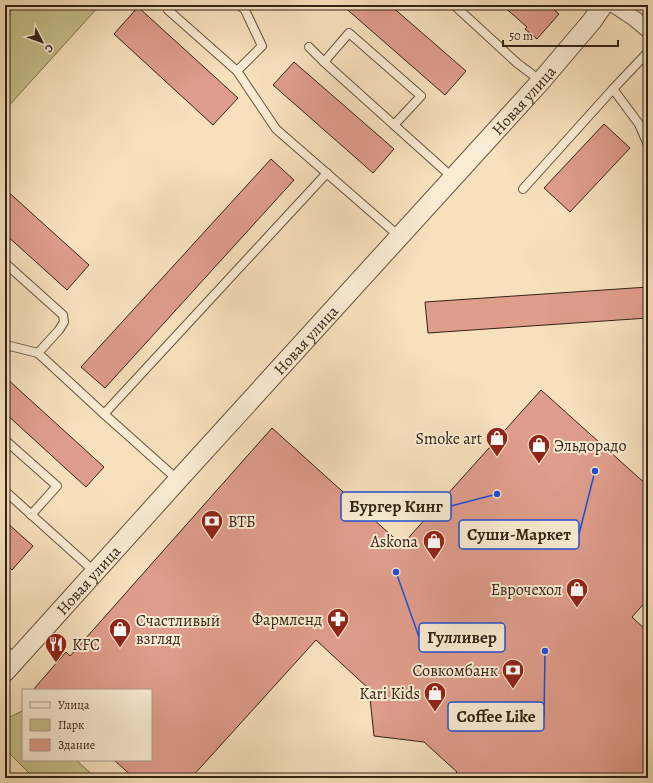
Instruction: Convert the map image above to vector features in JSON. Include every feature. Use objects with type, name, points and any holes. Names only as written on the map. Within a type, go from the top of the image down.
[{"type":"street","name":"Новая улица","points":[[9,660],[96,572],[400,237],[541,81],[592,21],[603,5]]},
{"type":"street","points":[[614,5],[648,30]]},
{"type":"lane","points":[[173,5],[168,10],[238,71],[276,129],[400,237]]},
{"type":"lane","points":[[238,71],[262,46],[245,10],[239,5]]},
{"type":"lane","points":[[454,5],[517,63],[541,81]]},
{"type":"lane","points":[[324,62],[349,33],[421,96],[394,125]]},
{"type":"lane","points":[[309,48],[453,178]]},
{"type":"lane","points":[[523,189],[648,52]]},
{"type":"lane","points":[[613,89],[639,124],[648,145]]},
{"type":"lane","points":[[104,414],[327,173]]},
{"type":"lane","points":[[5,263],[63,315],[64,322],[59,330],[38,352]]},
{"type":"lane","points":[[5,349],[10,346],[38,352],[104,414],[178,480]]},
{"type":"lane","points":[[5,440],[57,486],[31,515]]},
{"type":"lane","points":[[5,491],[96,572]]},
{"type":"green space","points":[[5,5],[100,5],[5,110]]},
{"type":"green space","points":[[22,711],[22,761],[77,761],[96,778],[34,778],[5,749],[5,715],[8,718]]},
{"type":"building","points":[[342,5],[390,5],[466,71],[445,95]]},
{"type":"building","points":[[502,5],[548,5],[559,14],[537,39],[525,29],[527,27]]},
{"type":"building","points":[[138,7],[238,98],[213,125],[114,34]]},
{"type":"building","points":[[294,62],[394,149],[373,173],[273,85]]},
{"type":"building","points":[[604,124],[630,148],[570,212],[544,188]]},
{"type":"building","points":[[271,159],[294,180],[105,388],[81,367]]},
{"type":"building","points":[[5,189],[89,265],[67,290],[5,234]]},
{"type":"building","points":[[648,287],[648,318],[428,333],[425,302]]},
{"type":"building","points":[[5,377],[104,467],[86,487],[5,413]]},
{"type":"building","points":[[541,390],[648,486],[648,599],[632,617],[648,632],[648,770],[641,778],[451,778],[457,772],[424,742],[374,736],[369,689],[316,640],[191,778],[134,778],[115,761],[152,761],[152,689],[34,689],[66,652],[70,656],[272,428],[402,545]]},
{"type":"building","points":[[5,521],[33,546],[12,570],[5,563]]},
{"type":"place","name":"Smoke art","points":[[497,458]]},
{"type":"place","name":"Эльдорадо","points":[[539,464]]},
{"type":"place","name":"Суши-Маркет","points":[[595,471]]},
{"type":"place","name":"Бургер Кинг","points":[[497,494]]},
{"type":"place","name":"ВТБ","points":[[212,540]]},
{"type":"place","name":"Askona","points":[[434,560]]},
{"type":"place","name":"Гулливер","points":[[396,572]]},
{"type":"place","name":"Еврочехол","points":[[577,608]]},
{"type":"place","name":"Фармленд","points":[[338,638]]},
{"type":"place","name":"Счастливый взгляд","points":[[120,648]]},
{"type":"place","name":"Coffee Like","points":[[545,651]]},
{"type":"place","name":"KFC","points":[[56,664]]},
{"type":"place","name":"Совкомбанк","points":[[513,690]]},
{"type":"place","name":"Kari Kids","points":[[435,712]]}]
